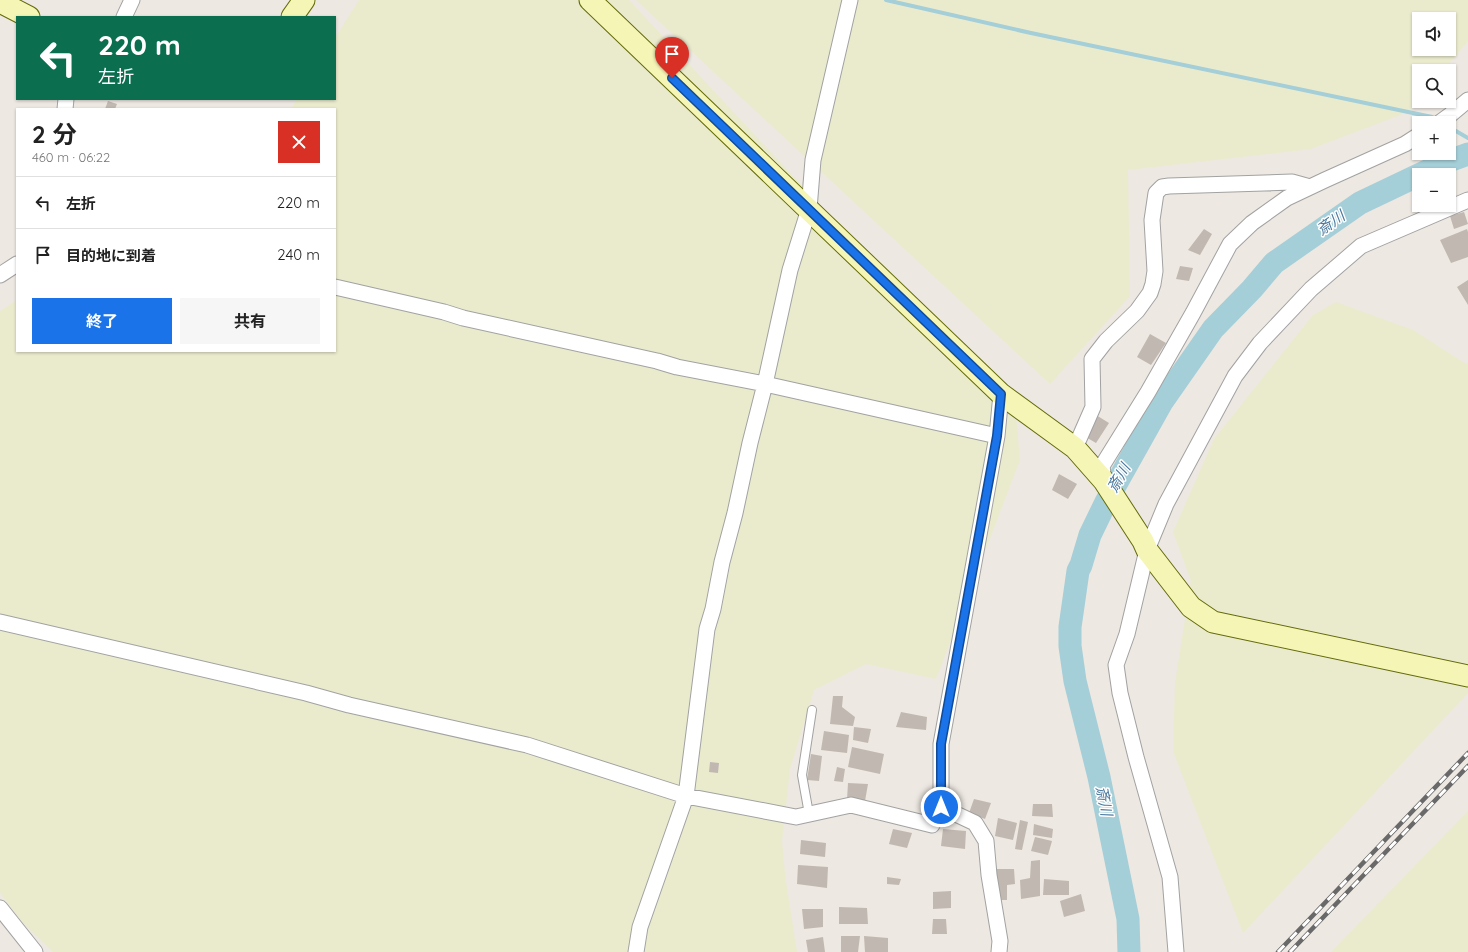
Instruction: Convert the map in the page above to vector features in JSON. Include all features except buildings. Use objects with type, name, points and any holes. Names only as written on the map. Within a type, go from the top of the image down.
[{"type":"street","points":[[124,16],[132,0]]},
{"type":"street","points":[[293,16],[304,0]]},
{"type":"street","points":[[590,0],[1001,394],[1075,448],[1104,481],[1145,546],[1191,607],[1213,622],[1468,676]]},
{"type":"street","points":[[636,952],[640,927],[686,796],[707,629],[713,609],[790,270],[809,209],[813,160],[850,0]]},
{"type":"street","points":[[0,2],[27,16]]},
{"type":"street","points":[[1450,116],[1468,100]]},
{"type":"street","points":[[1104,481],[1102,466],[1163,366],[1230,244],[1252,223],[1287,198],[1412,140]]},
{"type":"street","points":[[1075,448],[1093,407],[1092,360],[1106,341],[1137,311],[1150,293],[1153,284],[1155,271],[1152,220],[1156,193],[1162,187],[1184,185],[1292,182],[1310,187]]},
{"type":"street","points":[[1176,952],[1170,877],[1136,757],[1120,692],[1116,665],[1127,634],[1145,546],[1235,376],[1260,343],[1311,289],[1361,246],[1468,200]]},
{"type":"street","points":[[0,275],[16,265]]},
{"type":"street","points":[[336,287],[444,312],[463,318],[997,436]]},
{"type":"street","points":[[0,622],[349,705],[528,745],[686,796],[796,817],[851,805],[932,826],[941,807],[941,744],[997,436],[1001,394]]},
{"type":"street","points":[[941,807],[975,823],[986,841],[989,875],[1000,941],[999,952]]},
{"type":"street","points":[[0,908],[35,952]]},
{"type":"lane","points":[[809,814],[802,775],[812,710]]},
{"type":"green space","points":[[359,0],[629,0],[1016,415],[1020,460],[936,679],[866,664],[814,690],[790,769],[782,841],[786,882],[797,952],[53,952],[23,923],[0,893],[0,311],[16,301],[16,352],[336,352],[336,108],[292,108],[296,100],[336,100],[336,36]]},
{"type":"green space","points":[[636,0],[1468,0],[1468,41],[1456,55],[1456,12],[1412,12],[1412,56],[1456,56],[1449,64],[1412,64],[1412,107],[1408,112],[1311,149],[1128,170],[1130,296],[1050,384]]},
{"type":"green space","points":[[1336,302],[1413,330],[1466,364],[1468,362],[1468,693],[1243,933],[1173,751],[1175,683],[1191,581],[1173,532],[1214,439],[1313,315]]},
{"type":"green space","points":[[1468,811],[1468,952],[1331,952]]},
{"type":"waterway","points":[[886,0],[1031,33],[1427,116]]},
{"type":"waterway","points":[[1456,131],[1468,138]]},
{"type":"waterway","name":"斎川","points":[[1129,952],[1128,919],[1099,777],[1075,681],[1070,646],[1070,627],[1078,571],[1090,535],[1106,502],[1162,402],[1213,329],[1252,289],[1274,263],[1360,203],[1446,162],[1468,154]]},
{"type":"railway","points":[[1278,952],[1468,753]]},
{"type":"railway","points":[[1290,952],[1468,766]]},
{"type":"route","points":[[672,78],[1001,394],[997,436],[941,744],[941,807]]}]
